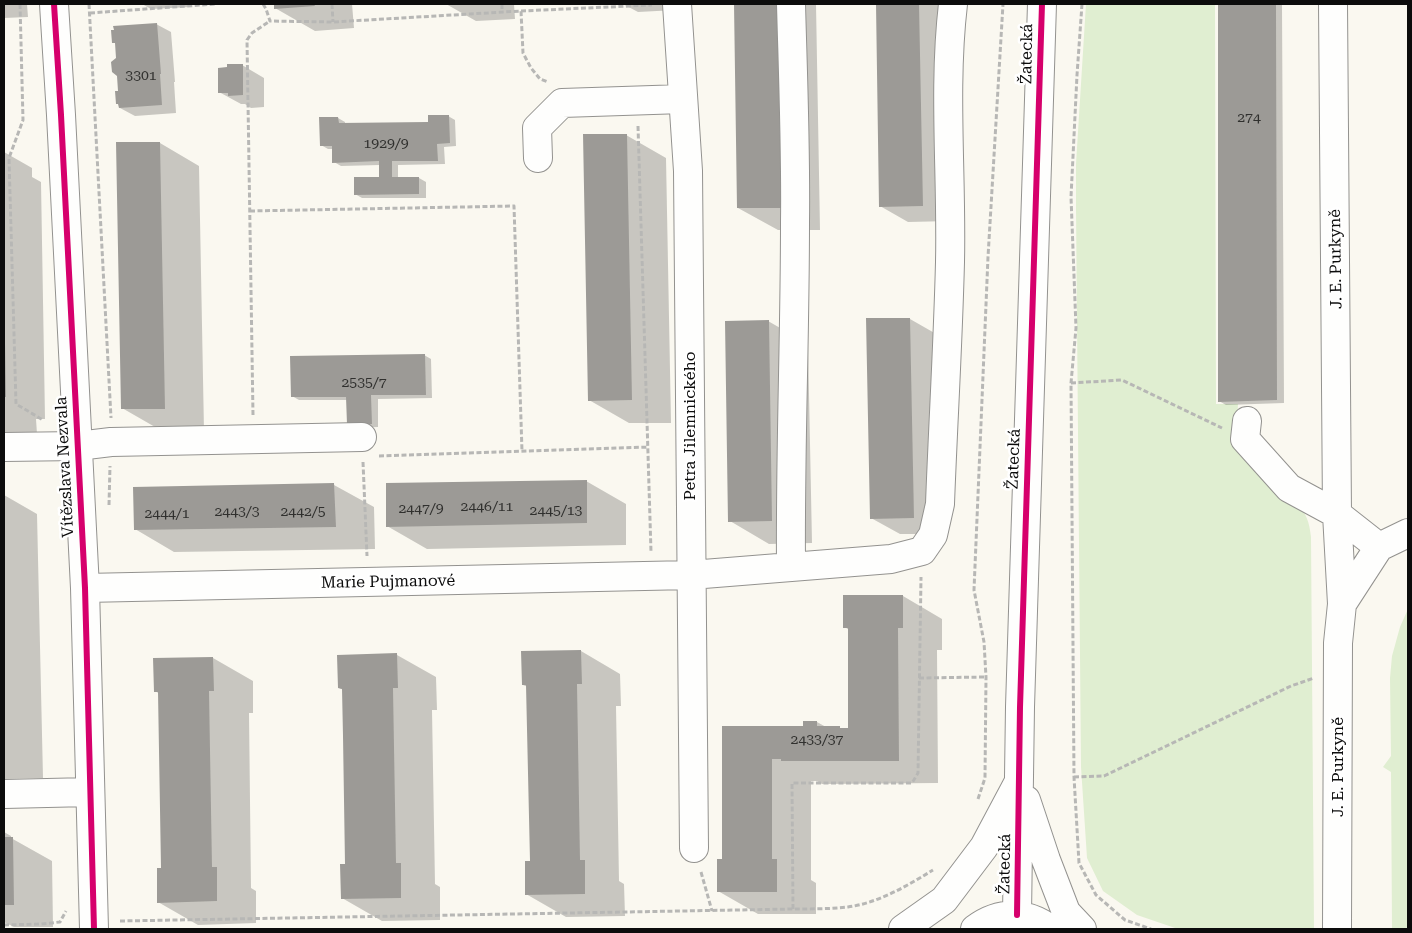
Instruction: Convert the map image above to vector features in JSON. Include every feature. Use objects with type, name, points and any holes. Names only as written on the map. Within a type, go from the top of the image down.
[{"type":"street","name":"Vítězslava Nezvala","points":[[54,4],[62,115],[85,588],[94,929]]},
{"type":"street","name":"Petra Jilemnického","points":[[660,4],[683,99],[688,171],[694,848]]},
{"type":"street","points":[[791,4],[796,168],[791,567]]},
{"type":"street","points":[[922,551],[932,535],[940,504],[950,261],[949,83],[950,30],[953,4]]},
{"type":"street","name":"Žatecká","points":[[1018,915],[1020,706],[1042,4]]},
{"type":"street","name":"J. E. Purkyně","points":[[1333,4],[1337,514],[1342,604],[1338,643],[1338,929]]},
{"type":"street","points":[[538,158],[537,128],[562,103],[683,99]]},
{"type":"street","points":[[1246,430],[1289,488],[1337,514],[1379,547],[1408,533]]},
{"type":"street","points":[[4,447],[78,446],[111,442],[254,438],[368,447]]},
{"type":"street","name":"J. E. Purkyně","points":[[1342,604],[1379,547]]},
{"type":"street","name":"Marie Pujmanové","points":[[85,588],[691,575],[891,559],[922,551]]},
{"type":"street","points":[[903,929],[944,900],[984,847],[1020,780]]},
{"type":"street","points":[[1020,780],[1046,860],[1066,912],[1082,929]]},
{"type":"street","points":[[4,794],[90,792]]},
{"type":"street","points":[[975,929],[985,922],[1001,916],[1018,915],[1034,920],[1050,929]]},
{"type":"path","points":[[20,4],[23,120],[8,158],[16,404],[48,423],[48,446]]},
{"type":"path","points":[[89,4],[111,422],[108,508]]},
{"type":"path","points":[[90,13],[215,4]]},
{"type":"path","points":[[263,4],[270,21]]},
{"type":"path","points":[[332,4],[333,22]]},
{"type":"path","points":[[502,4],[502,12]]},
{"type":"path","points":[[254,438],[246,40],[252,32],[270,21],[333,22],[660,4]]},
{"type":"path","points":[[652,14],[660,4]]},
{"type":"path","points":[[1082,4],[1071,197],[1076,328],[1071,383],[1074,776],[1079,863],[1096,895],[1124,920],[1152,929]]},
{"type":"path","points":[[521,12],[523,53],[531,68],[540,79],[555,85]]},
{"type":"path","points":[[638,129],[652,556]]},
{"type":"path","points":[[250,211],[514,206],[522,451]]},
{"type":"path","points":[[1071,383],[1122,380],[1246,430]]},
{"type":"path","points":[[368,447],[522,451],[648,447]]},
{"type":"path","points":[[364,479],[367,564]]},
{"type":"path","points":[[4,925],[60,922],[72,901],[108,901],[112,921],[793,909],[792,783],[912,783],[918,773],[922,551]]},
{"type":"path","points":[[1074,776],[1104,776],[1291,686],[1338,670]]},
{"type":"path","points":[[919,678],[986,677]]},
{"type":"path","points":[[694,848],[712,911]]},
{"type":"green space","points":[[1086,4],[1215,4],[1216,404],[1238,404],[1237,423],[1271,480],[1271,489],[1294,502],[1304,512],[1311,537],[1314,929],[1178,929],[1137,915],[1103,891],[1087,858],[1081,767],[1076,209],[1076,164]]},
{"type":"green space","points":[[1408,609],[1408,929],[1392,929],[1391,772],[1383,767],[1391,756],[1390,678],[1392,656],[1400,627]]},
{"type":"building","points":[[274,4],[314,4],[315,6],[274,9]]},
{"type":"building","points":[[734,4],[778,4],[781,208],[737,208]]},
{"type":"building","points":[[876,4],[919,4],[923,206],[879,207]]},
{"type":"building","points":[[1218,4],[1276,4],[1277,400],[1218,402]]},
{"type":"building","points":[[157,23],[162,105],[119,108],[118,104],[116,104],[115,91],[118,91],[117,76],[112,72],[111,62],[116,58],[115,43],[112,43],[111,30],[114,30],[113,26]]},
{"type":"building","points":[[227,64],[243,64],[243,95],[228,96],[228,93],[218,93],[218,68],[227,67]]},
{"type":"building","points":[[428,115],[449,115],[450,143],[437,144],[438,161],[392,161],[392,177],[419,177],[419,194],[354,195],[354,177],[379,177],[379,161],[332,163],[332,146],[320,146],[319,117],[338,117],[339,123],[428,122]]},
{"type":"building","points":[[583,134],[627,134],[632,400],[588,401]]},
{"type":"building","points":[[116,142],[160,142],[165,409],[121,409]]},
{"type":"building","points":[[866,318],[910,318],[914,518],[870,519]]},
{"type":"building","points":[[769,320],[772,521],[728,522],[725,321]]},
{"type":"building","points":[[5,342],[6,397],[4,397]]},
{"type":"building","points":[[425,354],[426,395],[371,395],[372,424],[347,424],[346,397],[291,397],[290,356]]},
{"type":"building","points":[[587,480],[587,523],[386,527],[386,483]]},
{"type":"building","points":[[334,483],[336,527],[134,530],[133,487]]},
{"type":"building","points":[[843,595],[903,595],[903,628],[898,628],[899,761],[781,761],[781,759],[772,759],[772,859],[777,859],[777,892],[717,892],[717,859],[722,859],[722,726],[803,726],[803,721],[817,721],[817,726],[848,728],[848,628],[843,628]]},
{"type":"building","points":[[581,650],[582,684],[577,684],[580,860],[585,860],[585,894],[525,895],[525,861],[530,861],[526,685],[522,685],[521,651]]},
{"type":"building","points":[[397,653],[398,688],[393,688],[396,863],[401,863],[401,898],[341,899],[340,864],[345,864],[343,736],[342,689],[338,688],[337,655]]},
{"type":"building","points":[[213,657],[214,691],[209,691],[212,867],[217,867],[217,901],[157,903],[157,868],[161,868],[158,692],[154,692],[153,658]]},
{"type":"building","points":[[4,837],[13,837],[14,905],[4,905]]},
{"type":"cycle path","points":[[54,4],[85,588],[94,929]]},
{"type":"cycle path","points":[[1017,915],[1020,707],[1042,4]]}]
